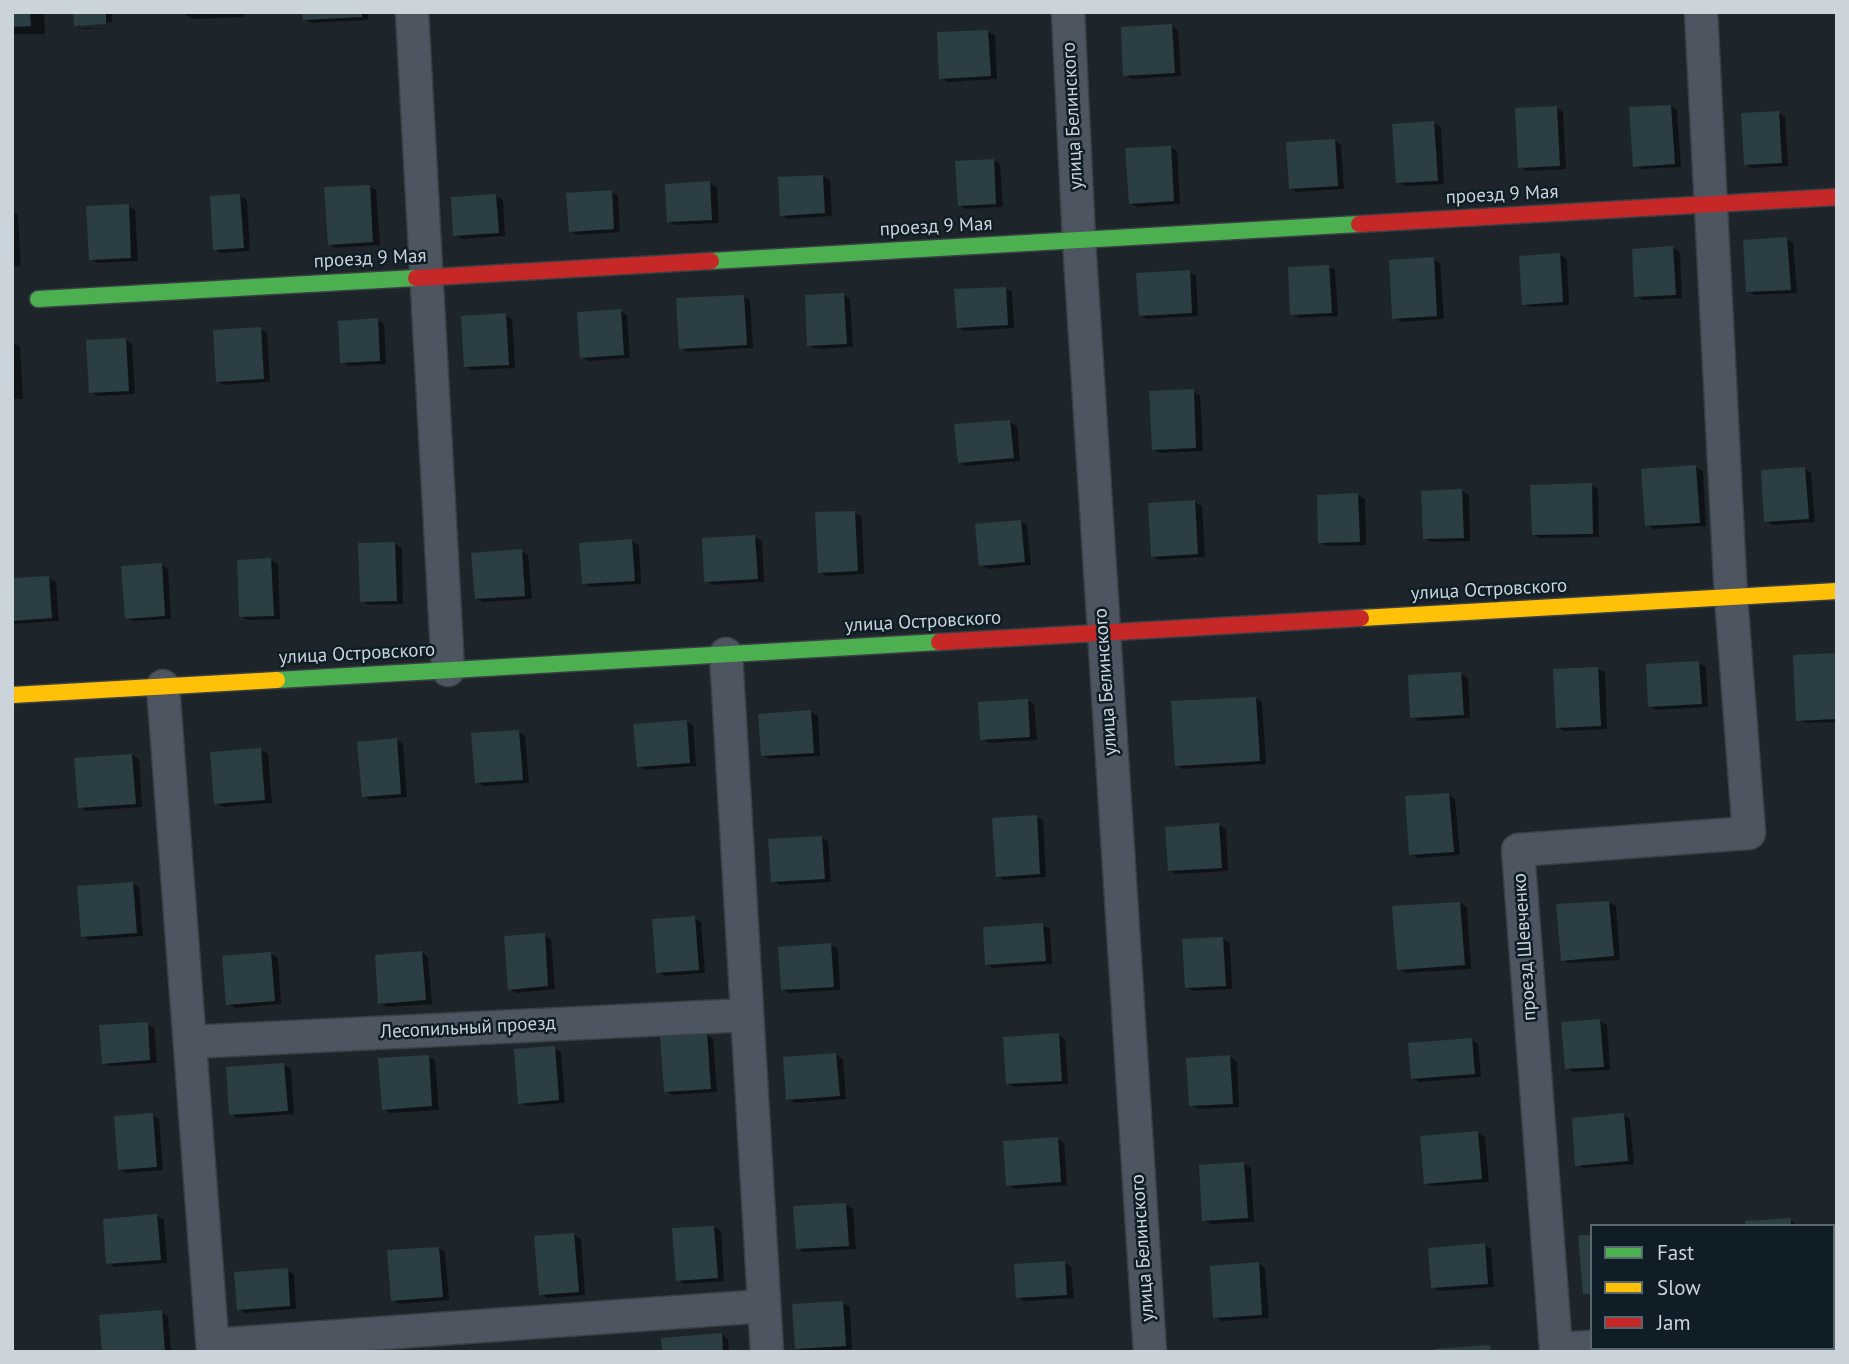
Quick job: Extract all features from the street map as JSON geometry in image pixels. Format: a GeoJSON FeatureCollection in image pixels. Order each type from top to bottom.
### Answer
{"type":"FeatureCollection","features":[{"type":"Feature","properties":{"kind":"street"},"geometry":{"type":"LineString","coordinates":[[412,12],[447,670]]}},
{"type":"Feature","properties":{"kind":"street","name":"улица Белинского"},"geometry":{"type":"LineString","coordinates":[[1068,12],[1103,633],[1150,1352]]}},
{"type":"Feature","properties":{"kind":"street"},"geometry":{"type":"LineString","coordinates":[[1702,12],[1731,597]]}},
{"type":"Feature","properties":{"kind":"street","name":"проезд 9 Мая"},"geometry":{"type":"LineString","coordinates":[[38,299],[1837,197]]}},
{"type":"Feature","properties":{"kind":"street","name":"улица Островского"},"geometry":{"type":"LineString","coordinates":[[12,695],[1837,591]]}},
{"type":"Feature","properties":{"kind":"street","name":"проезд Шевченко"},"geometry":{"type":"LineString","coordinates":[[1590,1347],[1556,1349],[1518,850],[1749,833],[1731,597]]}},
{"type":"Feature","properties":{"kind":"street"},"geometry":{"type":"LineString","coordinates":[[726,654],[767,1352]]}},
{"type":"Feature","properties":{"kind":"street"},"geometry":{"type":"LineString","coordinates":[[163,686],[213,1348],[764,1306]]}},
{"type":"Feature","properties":{"kind":"street","name":"Лесопильный проезд"},"geometry":{"type":"LineString","coordinates":[[190,1042],[747,1014]]}},
{"type":"Feature","properties":{"kind":"building"},"geometry":{"type":"Polygon","coordinates":[[[12,12],[30,12],[31,26],[12,27],[12,12]]]}},
{"type":"Feature","properties":{"kind":"building"},"geometry":{"type":"Polygon","coordinates":[[[73,12],[106,12],[106,24],[74,26],[73,12]]]}},
{"type":"Feature","properties":{"kind":"building"},"geometry":{"type":"Polygon","coordinates":[[[302,12],[362,12],[362,17],[303,20],[302,12]]]}},
{"type":"Feature","properties":{"kind":"building"},"geometry":{"type":"Polygon","coordinates":[[[1172,24],[1175,73],[1123,76],[1121,27],[1172,24]]]}},
{"type":"Feature","properties":{"kind":"building"},"geometry":{"type":"Polygon","coordinates":[[[988,30],[991,76],[939,79],[937,32],[988,30]]]}},
{"type":"Feature","properties":{"kind":"building"},"geometry":{"type":"Polygon","coordinates":[[[1671,105],[1675,164],[1633,167],[1629,107],[1671,105]]]}},
{"type":"Feature","properties":{"kind":"building"},"geometry":{"type":"Polygon","coordinates":[[[1557,106],[1560,166],[1518,168],[1515,108],[1557,106]]]}},
{"type":"Feature","properties":{"kind":"building"},"geometry":{"type":"Polygon","coordinates":[[[1779,111],[1782,163],[1744,165],[1741,113],[1779,111]]]}},
{"type":"Feature","properties":{"kind":"building"},"geometry":{"type":"Polygon","coordinates":[[[1434,121],[1438,181],[1396,183],[1392,124],[1434,121]]]}},
{"type":"Feature","properties":{"kind":"building"},"geometry":{"type":"Polygon","coordinates":[[[1335,139],[1338,186],[1289,189],[1286,142],[1335,139]]]}},
{"type":"Feature","properties":{"kind":"building"},"geometry":{"type":"Polygon","coordinates":[[[1171,146],[1174,201],[1129,204],[1125,148],[1171,146]]]}},
{"type":"Feature","properties":{"kind":"building"},"geometry":{"type":"Polygon","coordinates":[[[994,159],[996,204],[958,206],[955,161],[994,159]]]}},
{"type":"Feature","properties":{"kind":"building"},"geometry":{"type":"Polygon","coordinates":[[[823,175],[825,213],[780,216],[778,177],[823,175]]]}},
{"type":"Feature","properties":{"kind":"building"},"geometry":{"type":"Polygon","coordinates":[[[710,181],[712,220],[667,222],[665,184],[710,181]]]}},
{"type":"Feature","properties":{"kind":"building"},"geometry":{"type":"Polygon","coordinates":[[[370,185],[373,242],[328,245],[324,187],[370,185]]]}},
{"type":"Feature","properties":{"kind":"building"},"geometry":{"type":"Polygon","coordinates":[[[612,190],[614,229],[569,232],[566,193],[612,190]]]}},
{"type":"Feature","properties":{"kind":"building"},"geometry":{"type":"Polygon","coordinates":[[[240,194],[244,248],[213,250],[210,196],[240,194]]]}},
{"type":"Feature","properties":{"kind":"building"},"geometry":{"type":"Polygon","coordinates":[[[496,194],[499,233],[453,236],[451,197],[496,194]]]}},
{"type":"Feature","properties":{"kind":"building"},"geometry":{"type":"Polygon","coordinates":[[[129,204],[131,258],[89,260],[86,206],[129,204]]]}},
{"type":"Feature","properties":{"kind":"building"},"geometry":{"type":"Polygon","coordinates":[[[1787,237],[1791,290],[1746,292],[1743,240],[1787,237]]]}},
{"type":"Feature","properties":{"kind":"building"},"geometry":{"type":"Polygon","coordinates":[[[1673,246],[1676,295],[1634,297],[1632,249],[1673,246]]]}},
{"type":"Feature","properties":{"kind":"building"},"geometry":{"type":"Polygon","coordinates":[[[1560,253],[1563,302],[1522,305],[1519,256],[1560,253]]]}},
{"type":"Feature","properties":{"kind":"building"},"geometry":{"type":"Polygon","coordinates":[[[1434,257],[1437,316],[1392,319],[1389,260],[1434,257]]]}},
{"type":"Feature","properties":{"kind":"building"},"geometry":{"type":"Polygon","coordinates":[[[1329,265],[1332,313],[1290,315],[1288,267],[1329,265]]]}},
{"type":"Feature","properties":{"kind":"building"},"geometry":{"type":"Polygon","coordinates":[[[1190,270],[1192,313],[1139,316],[1136,273],[1190,270]]]}},
{"type":"Feature","properties":{"kind":"building"},"geometry":{"type":"Polygon","coordinates":[[[1006,287],[1008,325],[957,328],[954,289],[1006,287]]]}},
{"type":"Feature","properties":{"kind":"building"},"geometry":{"type":"Polygon","coordinates":[[[844,293],[847,344],[807,346],[805,295],[844,293]]]}},
{"type":"Feature","properties":{"kind":"building"},"geometry":{"type":"Polygon","coordinates":[[[744,295],[747,345],[679,349],[676,298],[744,295]]]}},
{"type":"Feature","properties":{"kind":"building"},"geometry":{"type":"Polygon","coordinates":[[[621,309],[624,355],[580,358],[577,312],[621,309]]]}},
{"type":"Feature","properties":{"kind":"building"},"geometry":{"type":"Polygon","coordinates":[[[506,313],[509,365],[464,367],[461,316],[506,313]]]}},
{"type":"Feature","properties":{"kind":"building"},"geometry":{"type":"Polygon","coordinates":[[[378,318],[380,361],[340,363],[338,321],[378,318]]]}},
{"type":"Feature","properties":{"kind":"building"},"geometry":{"type":"Polygon","coordinates":[[[261,327],[264,379],[216,382],[213,330],[261,327]]]}},
{"type":"Feature","properties":{"kind":"building"},"geometry":{"type":"Polygon","coordinates":[[[126,338],[129,391],[89,393],[86,340],[126,338]]]}},
{"type":"Feature","properties":{"kind":"building"},"geometry":{"type":"Polygon","coordinates":[[[1194,389],[1196,448],[1152,450],[1149,391],[1194,389]]]}},
{"type":"Feature","properties":{"kind":"building"},"geometry":{"type":"Polygon","coordinates":[[[1010,420],[1014,458],[958,463],[954,424],[1010,420]]]}},
{"type":"Feature","properties":{"kind":"building"},"geometry":{"type":"Polygon","coordinates":[[[1696,465],[1700,523],[1645,526],[1641,469],[1696,465]]]}},
{"type":"Feature","properties":{"kind":"building"},"geometry":{"type":"Polygon","coordinates":[[[1805,467],[1809,519],[1764,522],[1761,470],[1805,467]]]}},
{"type":"Feature","properties":{"kind":"building"},"geometry":{"type":"Polygon","coordinates":[[[1592,483],[1593,534],[1532,535],[1530,485],[1592,483]]]}},
{"type":"Feature","properties":{"kind":"building"},"geometry":{"type":"Polygon","coordinates":[[[1462,489],[1464,538],[1423,539],[1421,491],[1462,489]]]}},
{"type":"Feature","properties":{"kind":"building"},"geometry":{"type":"Polygon","coordinates":[[[1358,493],[1360,542],[1318,543],[1317,495],[1358,493]]]}},
{"type":"Feature","properties":{"kind":"building"},"geometry":{"type":"Polygon","coordinates":[[[1195,500],[1198,554],[1151,557],[1148,503],[1195,500]]]}},
{"type":"Feature","properties":{"kind":"building"},"geometry":{"type":"Polygon","coordinates":[[[855,511],[858,571],[818,573],[815,512],[855,511]]]}},
{"type":"Feature","properties":{"kind":"building"},"geometry":{"type":"Polygon","coordinates":[[[1021,520],[1025,562],[979,566],[975,524],[1021,520]]]}},
{"type":"Feature","properties":{"kind":"building"},"geometry":{"type":"Polygon","coordinates":[[[755,535],[758,579],[704,582],[702,538],[755,535]]]}},
{"type":"Feature","properties":{"kind":"building"},"geometry":{"type":"Polygon","coordinates":[[[632,539],[635,581],[582,584],[579,543],[632,539]]]}},
{"type":"Feature","properties":{"kind":"building"},"geometry":{"type":"Polygon","coordinates":[[[395,542],[397,601],[360,602],[358,543],[395,542]]]}},
{"type":"Feature","properties":{"kind":"building"},"geometry":{"type":"Polygon","coordinates":[[[522,549],[525,596],[475,599],[471,553],[522,549]]]}},
{"type":"Feature","properties":{"kind":"building"},"geometry":{"type":"Polygon","coordinates":[[[271,558],[274,616],[239,617],[237,560],[271,558]]]}},
{"type":"Feature","properties":{"kind":"building"},"geometry":{"type":"Polygon","coordinates":[[[162,563],[165,616],[125,619],[121,566],[162,563]]]}},
{"type":"Feature","properties":{"kind":"building"},"geometry":{"type":"Polygon","coordinates":[[[49,576],[52,618],[12,621],[12,578],[49,576]]]}},
{"type":"Feature","properties":{"kind":"building"},"geometry":{"type":"Polygon","coordinates":[[[1837,653],[1837,719],[1796,721],[1793,655],[1837,653]]]}},
{"type":"Feature","properties":{"kind":"building"},"geometry":{"type":"Polygon","coordinates":[[[1699,661],[1702,704],[1648,707],[1646,664],[1699,661]]]}},
{"type":"Feature","properties":{"kind":"building"},"geometry":{"type":"Polygon","coordinates":[[[1598,667],[1601,726],[1556,728],[1553,669],[1598,667]]]}},
{"type":"Feature","properties":{"kind":"building"},"geometry":{"type":"Polygon","coordinates":[[[1461,672],[1464,715],[1410,718],[1408,675],[1461,672]]]}},
{"type":"Feature","properties":{"kind":"building"},"geometry":{"type":"Polygon","coordinates":[[[1256,697],[1260,761],[1175,766],[1171,701],[1256,697]]]}},
{"type":"Feature","properties":{"kind":"building"},"geometry":{"type":"Polygon","coordinates":[[[1028,699],[1030,737],[980,740],[978,702],[1028,699]]]}},
{"type":"Feature","properties":{"kind":"building"},"geometry":{"type":"Polygon","coordinates":[[[811,710],[814,753],[761,756],[758,714],[811,710]]]}},
{"type":"Feature","properties":{"kind":"building"},"geometry":{"type":"Polygon","coordinates":[[[687,720],[690,763],[637,767],[633,724],[687,720]]]}},
{"type":"Feature","properties":{"kind":"building"},"geometry":{"type":"Polygon","coordinates":[[[519,730],[523,780],[475,783],[471,733],[519,730]]]}},
{"type":"Feature","properties":{"kind":"building"},"geometry":{"type":"Polygon","coordinates":[[[397,738],[401,794],[362,797],[357,742],[397,738]]]}},
{"type":"Feature","properties":{"kind":"building"},"geometry":{"type":"Polygon","coordinates":[[[261,748],[265,800],[214,804],[210,752],[261,748]]]}},
{"type":"Feature","properties":{"kind":"building"},"geometry":{"type":"Polygon","coordinates":[[[132,754],[136,804],[78,808],[74,758],[132,754]]]}},
{"type":"Feature","properties":{"kind":"building"},"geometry":{"type":"Polygon","coordinates":[[[1449,793],[1454,852],[1409,855],[1405,796],[1449,793]]]}},
{"type":"Feature","properties":{"kind":"building"},"geometry":{"type":"Polygon","coordinates":[[[1037,815],[1040,874],[996,877],[992,818],[1037,815]]]}},
{"type":"Feature","properties":{"kind":"building"},"geometry":{"type":"Polygon","coordinates":[[[1219,823],[1222,868],[1168,871],[1165,827],[1219,823]]]}},
{"type":"Feature","properties":{"kind":"building"},"geometry":{"type":"Polygon","coordinates":[[[822,836],[825,879],[771,882],[768,839],[822,836]]]}},
{"type":"Feature","properties":{"kind":"building"},"geometry":{"type":"Polygon","coordinates":[[[133,882],[137,933],[81,937],[77,886],[133,882]]]}},
{"type":"Feature","properties":{"kind":"building"},"geometry":{"type":"Polygon","coordinates":[[[1609,901],[1614,956],[1561,961],[1556,904],[1609,901]]]}},
{"type":"Feature","properties":{"kind":"building"},"geometry":{"type":"Polygon","coordinates":[[[1460,902],[1465,965],[1397,970],[1392,906],[1460,902]]]}},
{"type":"Feature","properties":{"kind":"building"},"geometry":{"type":"Polygon","coordinates":[[[695,916],[699,970],[656,973],[652,919],[695,916]]]}},
{"type":"Feature","properties":{"kind":"building"},"geometry":{"type":"Polygon","coordinates":[[[1043,923],[1046,961],[985,965],[983,927],[1043,923]]]}},
{"type":"Feature","properties":{"kind":"building"},"geometry":{"type":"Polygon","coordinates":[[[545,933],[548,986],[508,990],[504,936],[545,933]]]}},
{"type":"Feature","properties":{"kind":"building"},"geometry":{"type":"Polygon","coordinates":[[[1223,937],[1226,986],[1185,988],[1182,939],[1223,937]]]}},
{"type":"Feature","properties":{"kind":"building"},"geometry":{"type":"Polygon","coordinates":[[[831,943],[834,987],[781,990],[778,947],[831,943]]]}},
{"type":"Feature","properties":{"kind":"building"},"geometry":{"type":"Polygon","coordinates":[[[422,951],[426,1000],[378,1004],[375,955],[422,951]]]}},
{"type":"Feature","properties":{"kind":"building"},"geometry":{"type":"Polygon","coordinates":[[[271,952],[275,1001],[226,1005],[222,956],[271,952]]]}},
{"type":"Feature","properties":{"kind":"building"},"geometry":{"type":"Polygon","coordinates":[[[1600,1019],[1604,1067],[1565,1069],[1561,1022],[1600,1019]]]}},
{"type":"Feature","properties":{"kind":"building"},"geometry":{"type":"Polygon","coordinates":[[[148,1022],[150,1060],[102,1064],[99,1025],[148,1022]]]}},
{"type":"Feature","properties":{"kind":"building"},"geometry":{"type":"Polygon","coordinates":[[[707,1033],[711,1089],[664,1092],[660,1036],[707,1033]]]}},
{"type":"Feature","properties":{"kind":"building"},"geometry":{"type":"Polygon","coordinates":[[[1059,1033],[1062,1081],[1006,1084],[1003,1037],[1059,1033]]]}},
{"type":"Feature","properties":{"kind":"building"},"geometry":{"type":"Polygon","coordinates":[[[1472,1038],[1475,1074],[1411,1079],[1408,1043],[1472,1038]]]}},
{"type":"Feature","properties":{"kind":"building"},"geometry":{"type":"Polygon","coordinates":[[[555,1046],[559,1100],[518,1104],[514,1049],[555,1046]]]}},
{"type":"Feature","properties":{"kind":"building"},"geometry":{"type":"Polygon","coordinates":[[[836,1053],[840,1096],[786,1100],[783,1057],[836,1053]]]}},
{"type":"Feature","properties":{"kind":"building"},"geometry":{"type":"Polygon","coordinates":[[[429,1055],[432,1106],[382,1110],[378,1058],[429,1055]]]}},
{"type":"Feature","properties":{"kind":"building"},"geometry":{"type":"Polygon","coordinates":[[[1230,1055],[1233,1104],[1189,1106],[1186,1058],[1230,1055]]]}},
{"type":"Feature","properties":{"kind":"building"},"geometry":{"type":"Polygon","coordinates":[[[284,1063],[288,1111],[229,1115],[226,1067],[284,1063]]]}},
{"type":"Feature","properties":{"kind":"building"},"geometry":{"type":"Polygon","coordinates":[[[153,1113],[157,1167],[118,1170],[114,1116],[153,1113]]]}},
{"type":"Feature","properties":{"kind":"building"},"geometry":{"type":"Polygon","coordinates":[[[1624,1113],[1628,1161],[1575,1166],[1572,1118],[1624,1113]]]}},
{"type":"Feature","properties":{"kind":"building"},"geometry":{"type":"Polygon","coordinates":[[[1478,1131],[1482,1179],[1424,1184],[1420,1136],[1478,1131]]]}},
{"type":"Feature","properties":{"kind":"building"},"geometry":{"type":"Polygon","coordinates":[[[1058,1137],[1061,1182],[1006,1186],[1003,1141],[1058,1137]]]}},
{"type":"Feature","properties":{"kind":"building"},"geometry":{"type":"Polygon","coordinates":[[[1244,1162],[1248,1218],[1202,1221],[1199,1165],[1244,1162]]]}},
{"type":"Feature","properties":{"kind":"building"},"geometry":{"type":"Polygon","coordinates":[[[846,1203],[849,1246],[796,1249],[793,1206],[846,1203]]]}},
{"type":"Feature","properties":{"kind":"building"},"geometry":{"type":"Polygon","coordinates":[[[157,1214],[161,1260],[106,1264],[103,1219],[157,1214]]]}},
{"type":"Feature","properties":{"kind":"building"},"geometry":{"type":"Polygon","coordinates":[[[1791,1218],[1791,1224],[1745,1224],[1745,1221],[1791,1218]]]}},
{"type":"Feature","properties":{"kind":"building"},"geometry":{"type":"Polygon","coordinates":[[[714,1226],[718,1278],[676,1281],[672,1228],[714,1226]]]}},
{"type":"Feature","properties":{"kind":"building"},"geometry":{"type":"Polygon","coordinates":[[[574,1233],[579,1292],[539,1295],[534,1236],[574,1233]]]}},
{"type":"Feature","properties":{"kind":"building"},"geometry":{"type":"Polygon","coordinates":[[[1578,1235],[1590,1235],[1590,1294],[1583,1294],[1578,1235]]]}},
{"type":"Feature","properties":{"kind":"building"},"geometry":{"type":"Polygon","coordinates":[[[1485,1243],[1488,1284],[1431,1288],[1428,1248],[1485,1243]]]}},
{"type":"Feature","properties":{"kind":"building"},"geometry":{"type":"Polygon","coordinates":[[[439,1247],[443,1297],[391,1301],[387,1250],[439,1247]]]}},
{"type":"Feature","properties":{"kind":"building"},"geometry":{"type":"Polygon","coordinates":[[[1065,1261],[1067,1295],[1016,1298],[1014,1264],[1065,1261]]]}},
{"type":"Feature","properties":{"kind":"building"},"geometry":{"type":"Polygon","coordinates":[[[1259,1262],[1262,1315],[1213,1318],[1210,1266],[1259,1262]]]}},
{"type":"Feature","properties":{"kind":"building"},"geometry":{"type":"Polygon","coordinates":[[[288,1268],[290,1306],[237,1310],[234,1272],[288,1268]]]}},
{"type":"Feature","properties":{"kind":"building"},"geometry":{"type":"Polygon","coordinates":[[[843,1301],[846,1346],[795,1349],[792,1304],[843,1301]]]}},
{"type":"Feature","properties":{"kind":"building"},"geometry":{"type":"Polygon","coordinates":[[[162,1310],[165,1352],[102,1352],[99,1315],[162,1310]]]}},
{"type":"Feature","properties":{"kind":"building"},"geometry":{"type":"Polygon","coordinates":[[[722,1333],[723,1352],[662,1352],[661,1338],[722,1333]]]}},
{"type":"Feature","properties":{"kind":"building"},"geometry":{"type":"Polygon","coordinates":[[[1490,1345],[1491,1352],[1434,1352],[1434,1349],[1490,1345]]]}},
{"type":"Feature","properties":{"kind":"traffic: fast"},"geometry":{"type":"LineString","coordinates":[[711,261],[1359,224]]}},
{"type":"Feature","properties":{"kind":"traffic: fast"},"geometry":{"type":"LineString","coordinates":[[38,299],[416,278]]}},
{"type":"Feature","properties":{"kind":"traffic: fast"},"geometry":{"type":"LineString","coordinates":[[277,680],[939,642]]}},
{"type":"Feature","properties":{"kind":"traffic: slow"},"geometry":{"type":"LineString","coordinates":[[1361,618],[1837,591]]}},
{"type":"Feature","properties":{"kind":"traffic: slow"},"geometry":{"type":"LineString","coordinates":[[12,695],[277,680]]}},
{"type":"Feature","properties":{"kind":"traffic: jam"},"geometry":{"type":"LineString","coordinates":[[1359,224],[1837,197]]}},
{"type":"Feature","properties":{"kind":"traffic: jam"},"geometry":{"type":"LineString","coordinates":[[416,278],[711,261]]}},
{"type":"Feature","properties":{"kind":"traffic: jam"},"geometry":{"type":"LineString","coordinates":[[939,642],[1361,618]]}}]}
